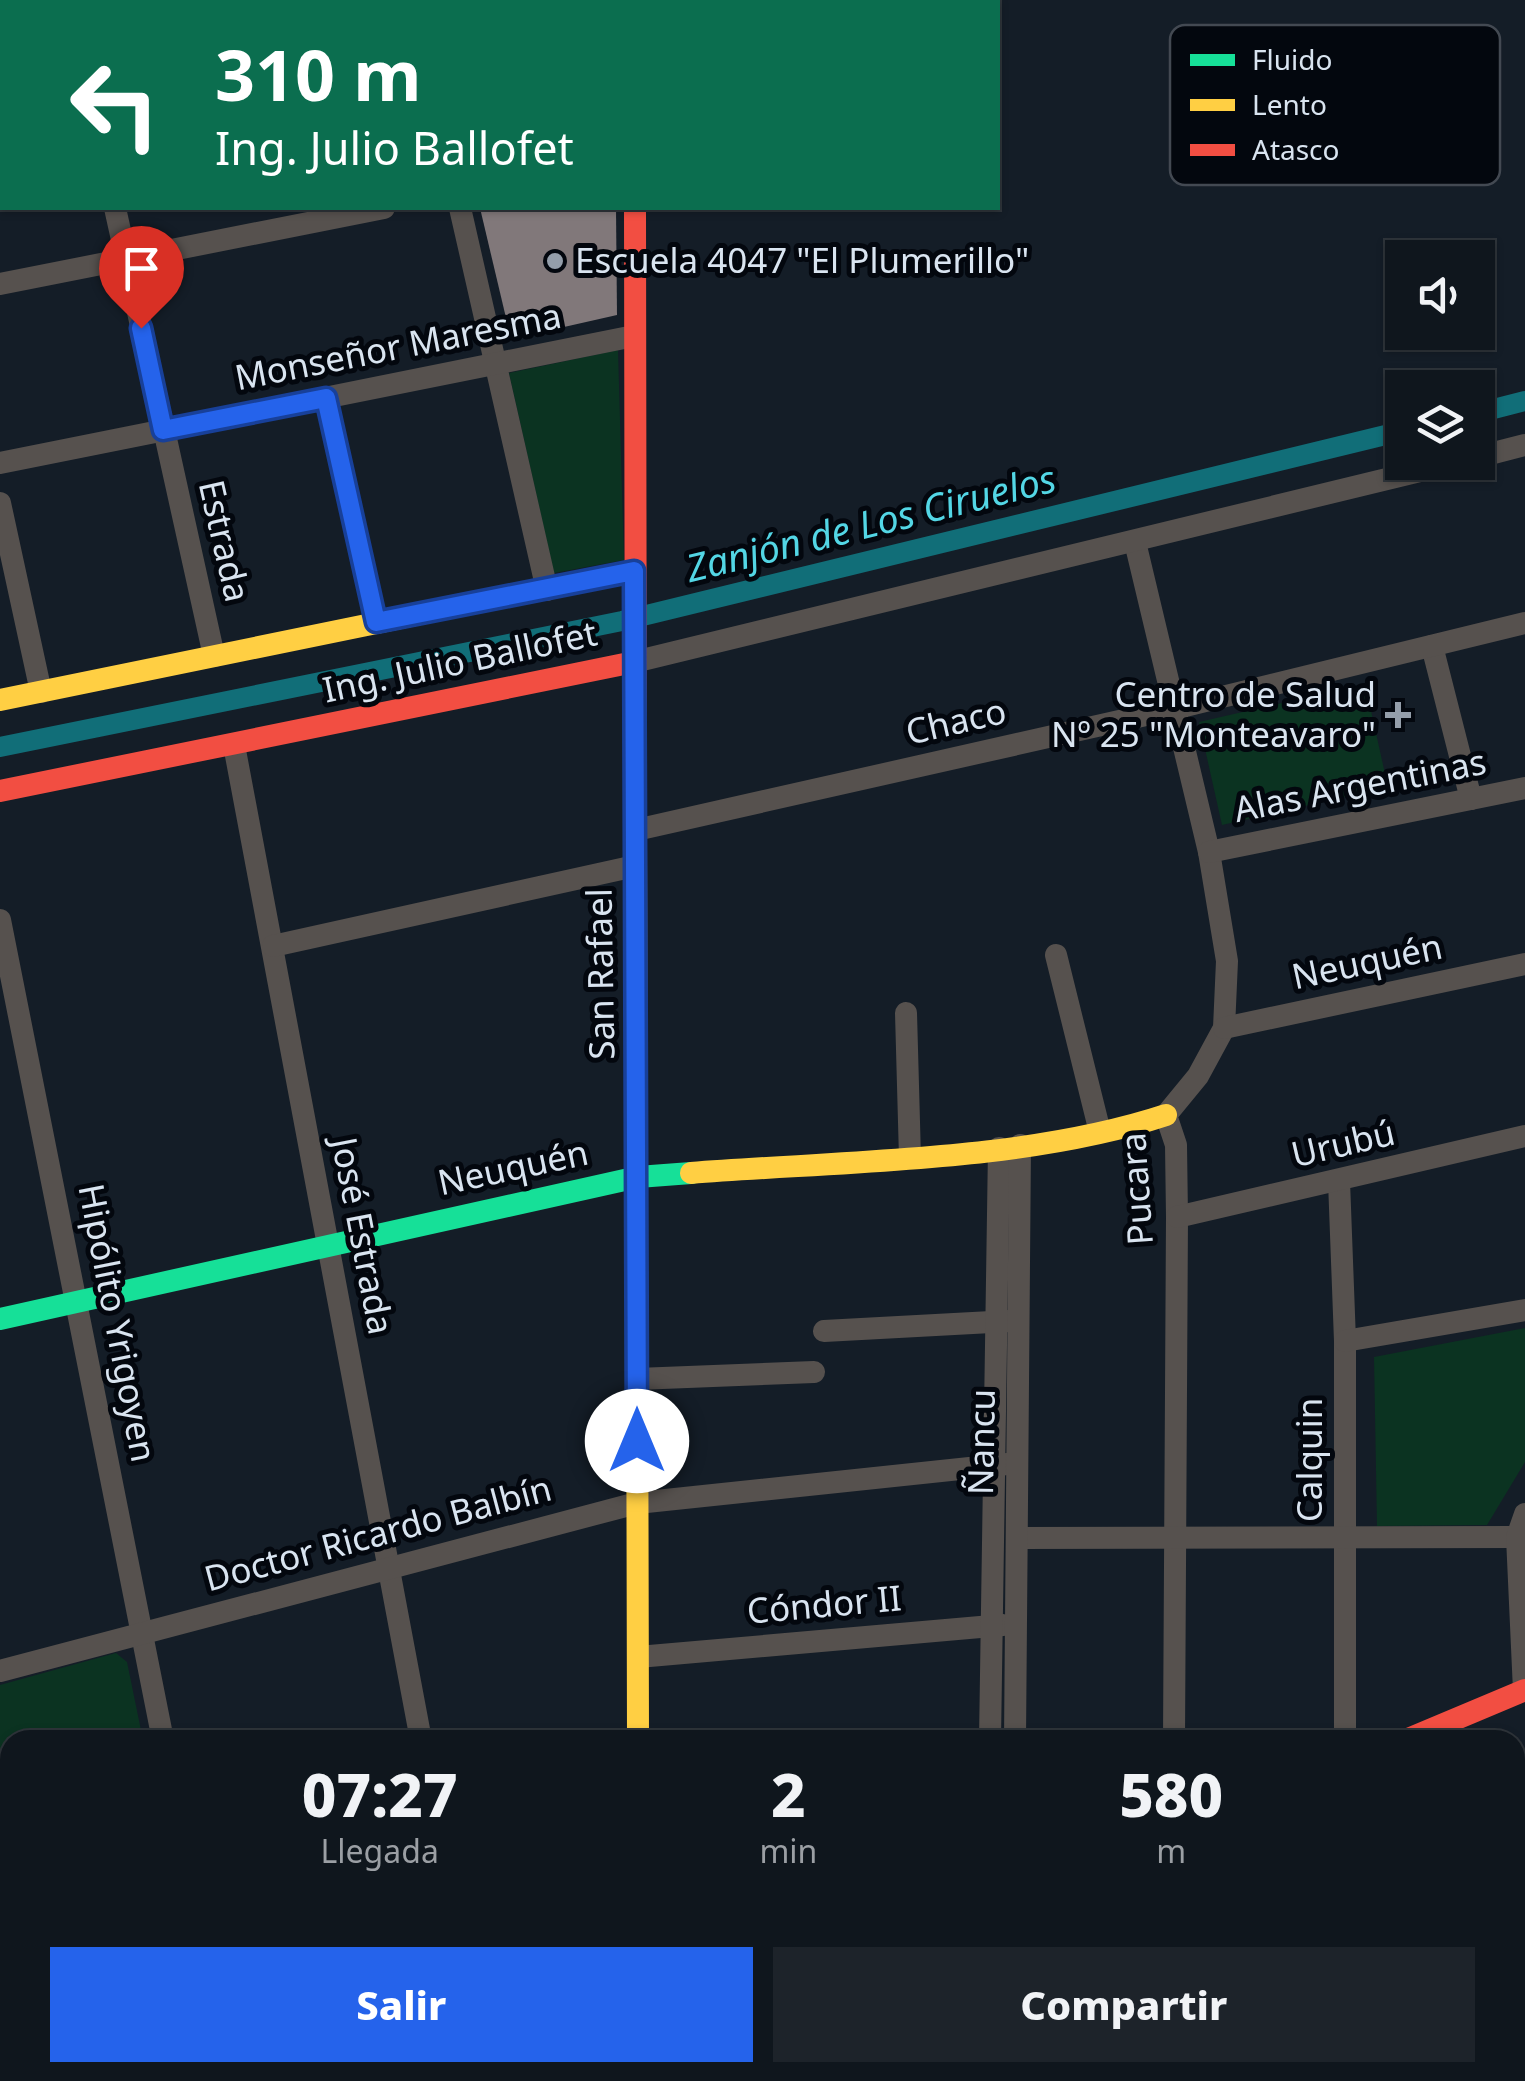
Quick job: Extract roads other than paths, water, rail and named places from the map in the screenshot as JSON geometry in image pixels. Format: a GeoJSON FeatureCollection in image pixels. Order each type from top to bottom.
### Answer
{"type":"FeatureCollection","features":[{"type":"Feature","properties":{"kind":"street","name":"Estrada"},"geometry":{"type":"LineString","coordinates":[[115,210],[214,656]]}},
{"type":"Feature","properties":{"kind":"street"},"geometry":{"type":"LineString","coordinates":[[0,284],[374,210]]}},
{"type":"Feature","properties":{"kind":"street"},"geometry":{"type":"LineString","coordinates":[[460,210],[546,590]]}},
{"type":"Feature","properties":{"kind":"street","name":"San Rafael"},"geometry":{"type":"LineString","coordinates":[[635,210],[638,1730]]}},
{"type":"Feature","properties":{"kind":"street","name":"Monseñor Maresma"},"geometry":{"type":"LineString","coordinates":[[0,463],[634,336]]}},
{"type":"Feature","properties":{"kind":"street"},"geometry":{"type":"LineString","coordinates":[[326,398],[376,622]]}},
{"type":"Feature","properties":{"kind":"street"},"geometry":{"type":"LineString","coordinates":[[1495,453],[1525,446]]}},
{"type":"Feature","properties":{"kind":"street","name":"Ing. Julio Ballofet"},"geometry":{"type":"LineString","coordinates":[[0,790],[234,745],[1135,542],[1385,480]]}},
{"type":"Feature","properties":{"kind":"street"},"geometry":{"type":"LineString","coordinates":[[0,503],[41,692]]}},
{"type":"Feature","properties":{"kind":"street","name":"Pucara"},"geometry":{"type":"LineString","coordinates":[[1135,542],[1209,852],[1227,960],[1224,1028],[1198,1076],[1166,1115],[1176,1145],[1177,1218],[1174,1730]]}},
{"type":"Feature","properties":{"kind":"street","name":"Ing. Julio Ballofet"},"geometry":{"type":"LineString","coordinates":[[0,700],[376,622],[546,590],[634,580]]}},
{"type":"Feature","properties":{"kind":"street","name":"Chaco"},"geometry":{"type":"LineString","coordinates":[[636,830],[1177,708],[1525,623]]}},
{"type":"Feature","properties":{"kind":"street"},"geometry":{"type":"LineString","coordinates":[[1432,646],[1471,799]]}},
{"type":"Feature","properties":{"kind":"street","name":"José Estrada"},"geometry":{"type":"LineString","coordinates":[[234,745],[419,1730]]}},
{"type":"Feature","properties":{"kind":"street","name":"Alas Argentinas"},"geometry":{"type":"LineString","coordinates":[[1209,852],[1525,788]]}},
{"type":"Feature","properties":{"kind":"street"},"geometry":{"type":"LineString","coordinates":[[273,946],[635,866]]}},
{"type":"Feature","properties":{"kind":"street","name":"Hipólito Yrigoyen"},"geometry":{"type":"LineString","coordinates":[[0,920],[8,998],[77,1302],[161,1730]]}},
{"type":"Feature","properties":{"kind":"street"},"geometry":{"type":"LineString","coordinates":[[1056,956],[1100,1132]]}},
{"type":"Feature","properties":{"kind":"street","name":"Neuquén"},"geometry":{"type":"LineString","coordinates":[[1224,1028],[1525,964]]}},
{"type":"Feature","properties":{"kind":"street"},"geometry":{"type":"LineString","coordinates":[[906,1013],[910,1158]]}},
{"type":"Feature","properties":{"kind":"street","name":"Neuquén"},"geometry":{"type":"LineString","coordinates":[[0,1319],[638,1177],[910,1158],[1100,1132],[1166,1115]]}},
{"type":"Feature","properties":{"kind":"street","name":"Urubú"},"geometry":{"type":"LineString","coordinates":[[1177,1218],[1525,1136]]}},
{"type":"Feature","properties":{"kind":"street","name":"Ñancu"},"geometry":{"type":"LineString","coordinates":[[990,1730],[991,1626],[1006,1464],[1009,1146]]}},
{"type":"Feature","properties":{"kind":"street","name":"Calquin"},"geometry":{"type":"LineString","coordinates":[[1338,1181],[1346,1342],[1345,1730]]}},
{"type":"Feature","properties":{"kind":"street"},"geometry":{"type":"LineString","coordinates":[[1346,1342],[1525,1310]]}},
{"type":"Feature","properties":{"kind":"street"},"geometry":{"type":"LineString","coordinates":[[824,1331],[1007,1321]]}},
{"type":"Feature","properties":{"kind":"street"},"geometry":{"type":"LineString","coordinates":[[638,1379],[814,1372]]}},
{"type":"Feature","properties":{"kind":"street","name":"Ñancu"},"geometry":{"type":"LineString","coordinates":[[1006,1464],[1016,1538],[1015,1730]]}},
{"type":"Feature","properties":{"kind":"street","name":"Doctor Ricardo Balbín"},"geometry":{"type":"LineString","coordinates":[[0,1671],[637,1502],[1006,1464]]}},
{"type":"Feature","properties":{"kind":"street"},"geometry":{"type":"LineString","coordinates":[[1430,1730],[1525,1690],[1517,1537],[1525,1514]]}},
{"type":"Feature","properties":{"kind":"street"},"geometry":{"type":"LineString","coordinates":[[1016,1538],[1517,1537]]}},
{"type":"Feature","properties":{"kind":"street","name":"Cóndor II"},"geometry":{"type":"LineString","coordinates":[[638,1657],[1016,1625]]}},
{"type":"Feature","properties":{"kind":"waterway","name":"Zanjón de Los Ciruelos"},"geometry":{"type":"LineString","coordinates":[[1495,409],[1525,401]]}},
{"type":"Feature","properties":{"kind":"waterway","name":"Zanjón de Los Ciruelos"},"geometry":{"type":"LineString","coordinates":[[0,747],[622,621],[1385,435]]}},
{"type":"Feature","properties":{"kind":"place","name":"Escuela 4047 \"El Plumerillo\""},"geometry":{"type":"Point","coordinates":[555,261]}},
{"type":"Feature","properties":{"kind":"place","name":"Centro de Salud Nº 25 \"Monteavaro\""},"geometry":{"type":"Point","coordinates":[1398,715]}}]}
